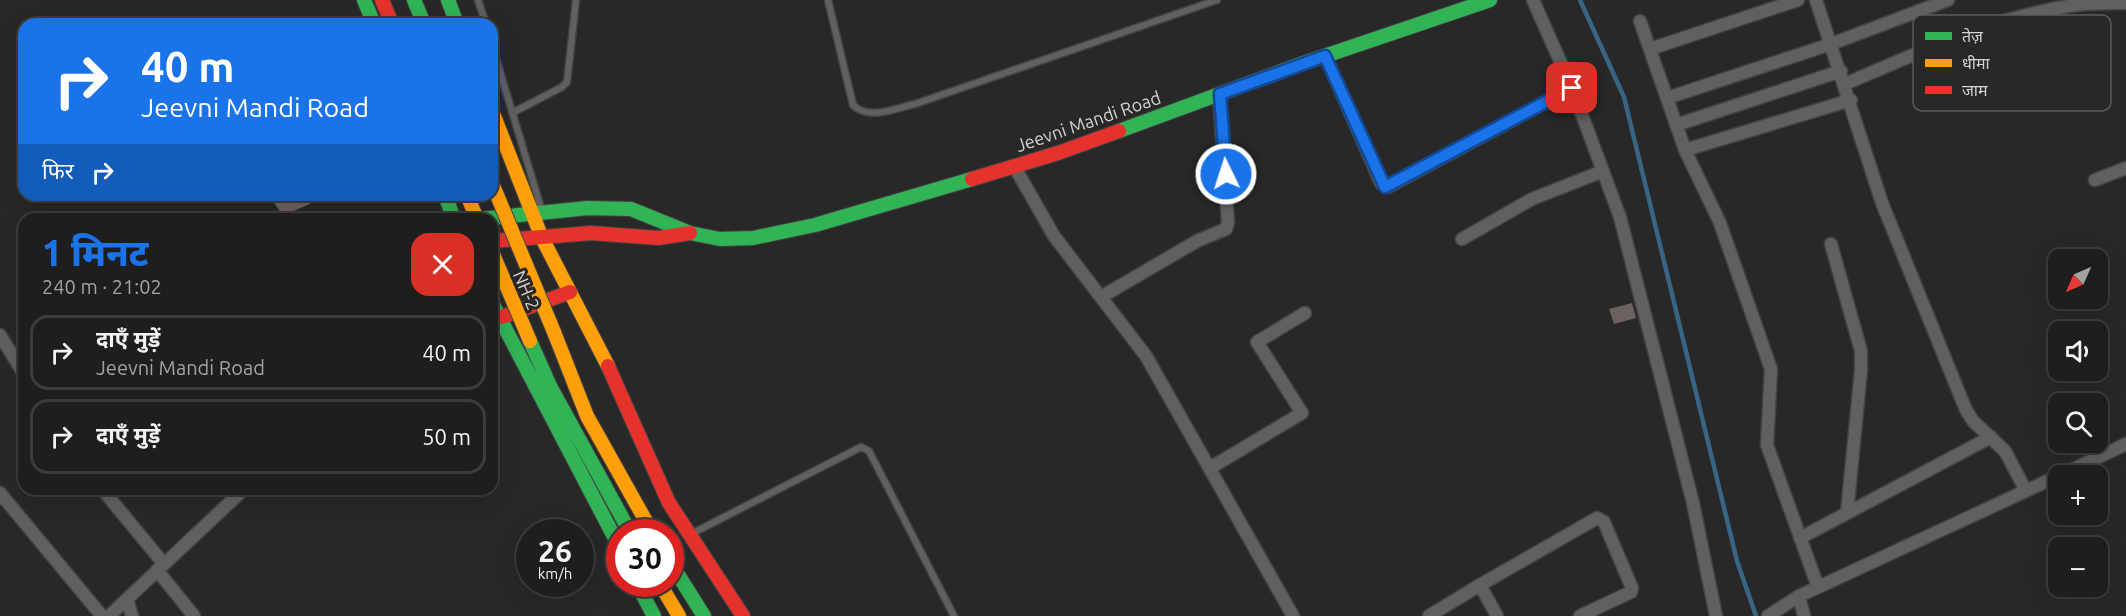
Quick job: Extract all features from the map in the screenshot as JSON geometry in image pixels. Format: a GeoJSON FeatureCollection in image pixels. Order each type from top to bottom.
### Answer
{"type":"FeatureCollection","features":[{"type":"Feature","properties":{"kind":"main road"},"geometry":{"type":"LineString","coordinates":[[364,0],[372,18]]}},
{"type":"Feature","properties":{"kind":"main road"},"geometry":{"type":"LineString","coordinates":[[382,0],[390,18]]}},
{"type":"Feature","properties":{"kind":"main road"},"geometry":{"type":"LineString","coordinates":[[414,0],[422,18]]}},
{"type":"Feature","properties":{"kind":"main road"},"geometry":{"type":"LineString","coordinates":[[448,0],[455,18]]}},
{"type":"Feature","properties":{"kind":"main road","name":"Jeevni Mandi Road"},"geometry":{"type":"LineString","coordinates":[[498,217],[537,212],[631,209],[690,233],[720,239],[753,238],[815,225],[1058,153],[1325,56],[1490,0]]}},
{"type":"Feature","properties":{"kind":"main road"},"geometry":{"type":"LineString","coordinates":[[498,139],[537,212],[542,238],[614,377],[669,503],[692,534],[742,616]]}},
{"type":"Feature","properties":{"kind":"main road"},"geometry":{"type":"LineString","coordinates":[[498,197],[587,416],[645,519]]}},
{"type":"Feature","properties":{"kind":"main road","name":"Jeevni Mandi Road"},"geometry":{"type":"LineString","coordinates":[[498,241],[591,233],[658,238],[690,233]]}},
{"type":"Feature","properties":{"kind":"main road","name":"NH-2"},"geometry":{"type":"LineString","coordinates":[[498,266],[550,386],[623,519]]}},
{"type":"Feature","properties":{"kind":"main road"},"geometry":{"type":"LineString","coordinates":[[570,292],[499,318],[606,521]]}},
{"type":"Feature","properties":{"kind":"main road"},"geometry":{"type":"LineString","coordinates":[[684,584],[704,616]]}},
{"type":"Feature","properties":{"kind":"main road"},"geometry":{"type":"LineString","coordinates":[[644,597],[654,616]]}},
{"type":"Feature","properties":{"kind":"main road"},"geometry":{"type":"LineString","coordinates":[[668,597],[679,616]]}},
{"type":"Feature","properties":{"kind":"street"},"geometry":{"type":"LineString","coordinates":[[1533,0],[1572,88],[1620,217],[1693,502],[1716,616]]}},
{"type":"Feature","properties":{"kind":"street"},"geometry":{"type":"LineString","coordinates":[[1650,50],[1798,0]]}},
{"type":"Feature","properties":{"kind":"street"},"geometry":{"type":"LineString","coordinates":[[1816,0],[1851,100],[1882,202],[1966,410],[1973,421],[2011,460],[2026,491]]}},
{"type":"Feature","properties":{"kind":"street"},"geometry":{"type":"LineString","coordinates":[[1667,98],[1831,44],[1948,0]]}},
{"type":"Feature","properties":{"kind":"street"},"geometry":{"type":"LineString","coordinates":[[2030,15],[2077,5],[2126,3]]}},
{"type":"Feature","properties":{"kind":"street"},"geometry":{"type":"LineString","coordinates":[[1640,21],[1685,150],[1715,211],[1770,369],[1767,445],[1818,587]]}},
{"type":"Feature","properties":{"kind":"street"},"geometry":{"type":"LineString","coordinates":[[1845,84],[1913,55]]}},
{"type":"Feature","properties":{"kind":"street"},"geometry":{"type":"LineString","coordinates":[[1325,56],[1385,187],[1572,88]]}},
{"type":"Feature","properties":{"kind":"street"},"geometry":{"type":"LineString","coordinates":[[1676,124],[1841,71]]}},
{"type":"Feature","properties":{"kind":"street"},"geometry":{"type":"LineString","coordinates":[[1101,297],[1197,241],[1226,229],[1226,184],[1220,94]]}},
{"type":"Feature","properties":{"kind":"street"},"geometry":{"type":"LineString","coordinates":[[1685,150],[1851,100]]}},
{"type":"Feature","properties":{"kind":"street"},"geometry":{"type":"LineString","coordinates":[[1014,166],[1054,237],[1146,356],[1293,616]]}},
{"type":"Feature","properties":{"kind":"street"},"geometry":{"type":"LineString","coordinates":[[2095,180],[2126,168]]}},
{"type":"Feature","properties":{"kind":"street"},"geometry":{"type":"LineString","coordinates":[[1462,239],[1532,199],[1603,171]]}},
{"type":"Feature","properties":{"kind":"street"},"geometry":{"type":"LineString","coordinates":[[1831,244],[1861,351],[1862,370],[1847,513]]}},
{"type":"Feature","properties":{"kind":"street"},"geometry":{"type":"LineString","coordinates":[[1210,468],[1302,413],[1257,342],[1305,313]]}},
{"type":"Feature","properties":{"kind":"street"},"geometry":{"type":"LineString","coordinates":[[0,335],[18,364]]}},
{"type":"Feature","properties":{"kind":"street"},"geometry":{"type":"LineString","coordinates":[[1800,538],[1991,437]]}},
{"type":"Feature","properties":{"kind":"street"},"geometry":{"type":"LineString","coordinates":[[2082,465],[2126,444]]}},
{"type":"Feature","properties":{"kind":"street"},"geometry":{"type":"LineString","coordinates":[[1768,616],[1799,596],[2048,481]]}},
{"type":"Feature","properties":{"kind":"street"},"geometry":{"type":"LineString","coordinates":[[0,493],[102,616]]}},
{"type":"Feature","properties":{"kind":"street"},"geometry":{"type":"LineString","coordinates":[[106,495],[194,616]]}},
{"type":"Feature","properties":{"kind":"street"},"geometry":{"type":"LineString","coordinates":[[109,616],[238,495]]}},
{"type":"Feature","properties":{"kind":"street"},"geometry":{"type":"LineString","coordinates":[[1429,616],[1597,518],[1604,522],[1632,588],[1631,592],[1580,616]]}},
{"type":"Feature","properties":{"kind":"street"},"geometry":{"type":"LineString","coordinates":[[1480,585],[1497,616]]}},
{"type":"Feature","properties":{"kind":"street"},"geometry":{"type":"LineString","coordinates":[[1799,596],[1804,616]]}},
{"type":"Feature","properties":{"kind":"street"},"geometry":{"type":"LineString","coordinates":[[128,599],[132,616]]}},
{"type":"Feature","properties":{"kind":"lane"},"geometry":{"type":"LineString","coordinates":[[478,0],[484,18]]}},
{"type":"Feature","properties":{"kind":"lane"},"geometry":{"type":"LineString","coordinates":[[512,113],[562,87],[567,82],[576,0]]}},
{"type":"Feature","properties":{"kind":"lane"},"geometry":{"type":"LineString","coordinates":[[828,0],[854,105],[861,112],[869,114],[915,104],[1216,0]]}},
{"type":"Feature","properties":{"kind":"lane"},"geometry":{"type":"LineString","coordinates":[[498,65],[537,212]]}},
{"type":"Feature","properties":{"kind":"lane"},"geometry":{"type":"LineString","coordinates":[[692,534],[861,447],[869,451],[954,616]]}},
{"type":"Feature","properties":{"kind":"building"},"geometry":{"type":"Polygon","coordinates":[[[273,201],[316,201],[290,213],[281,213],[273,201]]]}},
{"type":"Feature","properties":{"kind":"building"},"geometry":{"type":"Polygon","coordinates":[[[1632,303],[1636,318],[1614,324],[1609,309],[1632,303]]]}},
{"type":"Feature","properties":{"kind":"waterway"},"geometry":{"type":"LineString","coordinates":[[1580,0],[1624,97],[1737,561],[1756,616]]}},
{"type":"Feature","properties":{"kind":"traffic: fast"},"geometry":{"type":"LineString","coordinates":[[364,0],[372,18]]}},
{"type":"Feature","properties":{"kind":"traffic: fast"},"geometry":{"type":"LineString","coordinates":[[414,0],[422,18]]}},
{"type":"Feature","properties":{"kind":"traffic: fast"},"geometry":{"type":"LineString","coordinates":[[448,0],[455,18]]}},
{"type":"Feature","properties":{"kind":"traffic: fast"},"geometry":{"type":"LineString","coordinates":[[1119,131],[1301,64],[1490,0]]}},
{"type":"Feature","properties":{"kind":"traffic: fast"},"geometry":{"type":"LineString","coordinates":[[498,217],[588,208],[631,209],[690,233],[720,239],[753,238],[815,225],[972,179]]}},
{"type":"Feature","properties":{"kind":"traffic: fast"},"geometry":{"type":"LineString","coordinates":[[447,201],[452,213]]}},
{"type":"Feature","properties":{"kind":"traffic: fast"},"geometry":{"type":"LineString","coordinates":[[498,314],[606,521]]}},
{"type":"Feature","properties":{"kind":"traffic: fast"},"geometry":{"type":"LineString","coordinates":[[530,341],[550,386],[623,519]]}},
{"type":"Feature","properties":{"kind":"traffic: fast"},"geometry":{"type":"LineString","coordinates":[[684,584],[704,616]]}},
{"type":"Feature","properties":{"kind":"traffic: fast"},"geometry":{"type":"LineString","coordinates":[[644,597],[654,616]]}},
{"type":"Feature","properties":{"kind":"traffic: slow"},"geometry":{"type":"LineString","coordinates":[[498,126],[542,238],[608,366]]}},
{"type":"Feature","properties":{"kind":"traffic: slow"},"geometry":{"type":"LineString","coordinates":[[498,197],[554,332]]}},
{"type":"Feature","properties":{"kind":"traffic: slow"},"geometry":{"type":"LineString","coordinates":[[470,201],[474,213]]}},
{"type":"Feature","properties":{"kind":"traffic: slow"},"geometry":{"type":"LineString","coordinates":[[498,266],[530,341]]}},
{"type":"Feature","properties":{"kind":"traffic: slow"},"geometry":{"type":"LineString","coordinates":[[554,332],[587,416],[645,519]]}},
{"type":"Feature","properties":{"kind":"traffic: slow"},"geometry":{"type":"LineString","coordinates":[[668,597],[679,616]]}},
{"type":"Feature","properties":{"kind":"traffic: jam"},"geometry":{"type":"LineString","coordinates":[[382,0],[390,18]]}},
{"type":"Feature","properties":{"kind":"traffic: jam"},"geometry":{"type":"LineString","coordinates":[[972,179],[1058,153],[1119,131]]}},
{"type":"Feature","properties":{"kind":"traffic: jam"},"geometry":{"type":"LineString","coordinates":[[498,241],[591,233],[658,238],[690,233]]}},
{"type":"Feature","properties":{"kind":"traffic: jam"},"geometry":{"type":"LineString","coordinates":[[502,317],[570,292]]}},
{"type":"Feature","properties":{"kind":"traffic: jam"},"geometry":{"type":"LineString","coordinates":[[608,366],[669,503],[743,616]]}},
{"type":"Feature","properties":{"kind":"route"},"geometry":{"type":"LineString","coordinates":[[1226,174],[1220,94],[1325,56],[1381,183],[1385,187],[1572,88]]}}]}
